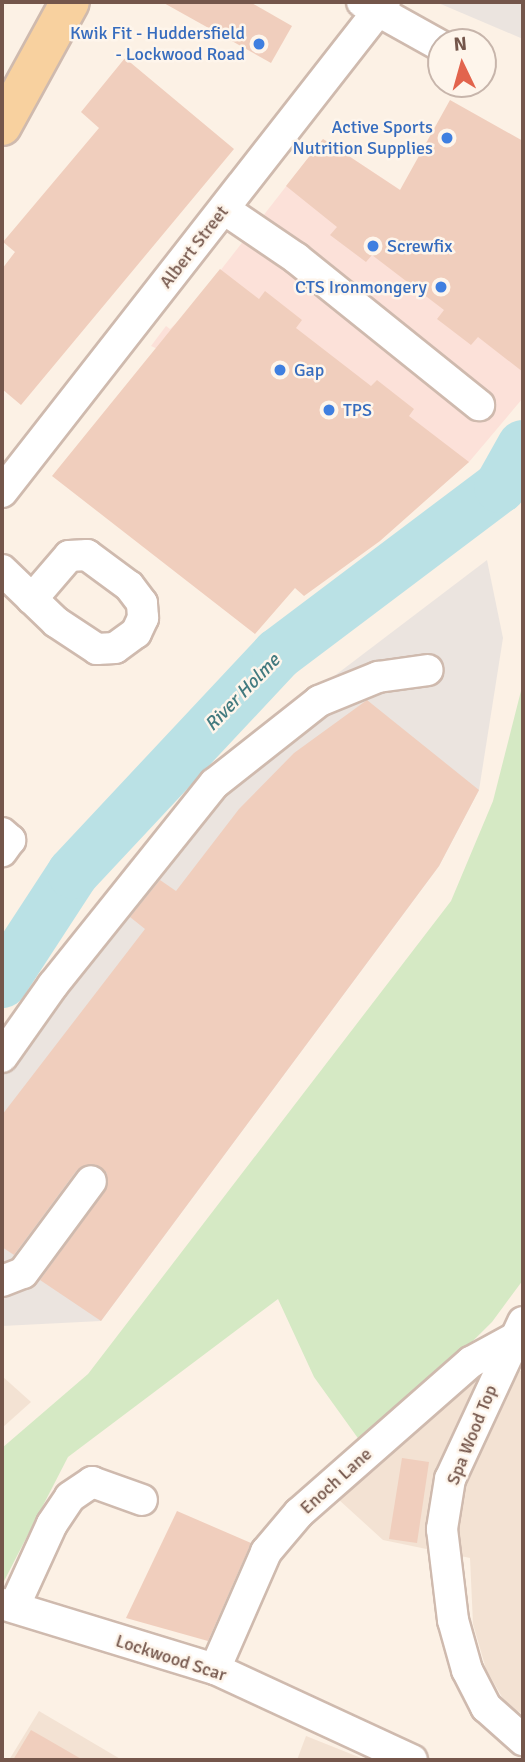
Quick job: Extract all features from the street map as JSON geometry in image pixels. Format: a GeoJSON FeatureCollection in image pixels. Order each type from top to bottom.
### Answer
{"type":"FeatureCollection","features":[{"type":"Feature","properties":{"kind":"main road"},"geometry":{"type":"LineString","coordinates":[[2,126],[70,2]]}},
{"type":"Feature","properties":{"kind":"street"},"geometry":{"type":"LineString","coordinates":[[375,5],[427,37]]}},
{"type":"Feature","properties":{"kind":"street","name":"Albert Street"},"geometry":{"type":"LineString","coordinates":[[2,492],[224,209],[375,5]]}},
{"type":"Feature","properties":{"kind":"street"},"geometry":{"type":"LineString","coordinates":[[224,209],[296,258],[479,405]]}},
{"type":"Feature","properties":{"kind":"street"},"geometry":{"type":"LineString","coordinates":[[2,570],[32,599]]}},
{"type":"Feature","properties":{"kind":"street"},"geometry":{"type":"LineString","coordinates":[[2,1057],[53,985],[214,784],[319,701],[378,677],[428,670]]}},
{"type":"Feature","properties":{"kind":"street"},"geometry":{"type":"LineString","coordinates":[[2,833],[10,840],[2,851]]}},
{"type":"Feature","properties":{"kind":"street"},"geometry":{"type":"LineString","coordinates":[[2,1281],[23,1273],[90,1181]]}},
{"type":"Feature","properties":{"kind":"street","name":"Enoch Lane"},"geometry":{"type":"LineString","coordinates":[[215,1670],[266,1552],[299,1513],[471,1362],[518,1331]]}},
{"type":"Feature","properties":{"kind":"street","name":"Spa Wood Top"},"geometry":{"type":"LineString","coordinates":[[518,1331],[450,1479],[442,1529],[453,1620],[467,1670],[486,1707],[523,1740]]}},
{"type":"Feature","properties":{"kind":"street"},"geometry":{"type":"LineString","coordinates":[[8,1606],[51,1524],[70,1497],[92,1482],[142,1500]]}},
{"type":"Feature","properties":{"kind":"street","name":"Lockwood Scar"},"geometry":{"type":"LineString","coordinates":[[8,1606],[215,1670],[412,1760]]}},
{"type":"Feature","properties":{"kind":"shaded area"},"geometry":{"type":"Polygon","coordinates":[[[436,2],[523,2],[523,39],[436,2]]]}},
{"type":"Feature","properties":{"kind":"shaded area"},"geometry":{"type":"Polygon","coordinates":[[[323,139],[523,271],[523,398],[469,462],[403,519],[188,363],[151,346],[166,326],[170,329],[188,312],[323,139]]]}},
{"type":"Feature","properties":{"kind":"shaded area"},"geometry":{"type":"Polygon","coordinates":[[[487,560],[503,638],[479,790],[439,866],[101,1321],[2,1326],[2,1032],[128,862],[225,759],[487,560]]]}},
{"type":"Feature","properties":{"kind":"shaded area"},"geometry":{"type":"Polygon","coordinates":[[[476,1367],[523,1371],[523,1714],[507,1706],[486,1669],[473,1624],[470,1558],[383,1540],[338,1499],[476,1367]]]}},
{"type":"Feature","properties":{"kind":"shaded area"},"geometry":{"type":"Polygon","coordinates":[[[2,1376],[31,1402],[2,1428],[2,1376]]]}},
{"type":"Feature","properties":{"kind":"shaded area"},"geometry":{"type":"Polygon","coordinates":[[[39,1711],[122,1760],[9,1760],[39,1711]]]}},
{"type":"Feature","properties":{"kind":"shaded area"},"geometry":{"type":"Polygon","coordinates":[[[306,1736],[366,1760],[297,1760],[306,1736]]]}},
{"type":"Feature","properties":{"kind":"green space"},"geometry":{"type":"Polygon","coordinates":[[[523,683],[523,1280],[492,1322],[365,1448],[314,1377],[278,1299],[68,1457],[2,1585],[2,1448],[88,1374],[451,901],[493,801],[523,683]]]}},
{"type":"Feature","properties":{"kind":"building","name":"Kwik Fit - Huddersfield - Lockwood Road"},"geometry":{"type":"Polygon","coordinates":[[[162,2],[250,2],[292,26],[271,63],[162,2]]]}},
{"type":"Feature","properties":{"kind":"building"},"geometry":{"type":"Polygon","coordinates":[[[125,58],[234,149],[21,405],[2,389],[2,269],[15,252],[3,242],[99,128],[81,112],[125,58]]]}},
{"type":"Feature","properties":{"kind":"building"},"geometry":{"type":"Polygon","coordinates":[[[450,100],[523,141],[523,372],[478,337],[471,345],[437,319],[444,310],[372,255],[366,262],[330,235],[337,227],[286,186],[323,139],[400,190],[450,100]]]}},
{"type":"Feature","properties":{"kind":"building"},"geometry":{"type":"Polygon","coordinates":[[[220,269],[259,299],[265,291],[302,320],[296,328],[371,386],[377,380],[414,409],[409,416],[469,462],[380,541],[304,596],[295,588],[255,634],[52,476],[220,269]]]}},
{"type":"Feature","properties":{"kind":"building"},"geometry":{"type":"Polygon","coordinates":[[[367,700],[479,790],[439,866],[101,1321],[40,1280],[105,1191],[107,1173],[92,1164],[77,1170],[14,1255],[2,1247],[2,1115],[145,929],[130,917],[160,880],[176,891],[239,809],[294,753],[367,700]]]}},
{"type":"Feature","properties":{"kind":"building"},"geometry":{"type":"Polygon","coordinates":[[[402,1458],[429,1462],[417,1543],[389,1539],[402,1458]]]}},
{"type":"Feature","properties":{"kind":"building"},"geometry":{"type":"Polygon","coordinates":[[[177,1511],[251,1543],[208,1641],[126,1618],[177,1511]]]}},
{"type":"Feature","properties":{"kind":"building"},"geometry":{"type":"Polygon","coordinates":[[[31,1730],[45,1738],[83,1760],[13,1760],[31,1730]]]}},
{"type":"Feature","properties":{"kind":"waterway","name":"River Holme"},"geometry":{"type":"LineString","coordinates":[[2,982],[73,873],[278,654],[500,487],[523,446]]}},
{"type":"Feature","properties":{"kind":"place","name":"Kwik Fit - Huddersfield - Lockwood Road"},"geometry":{"type":"Point","coordinates":[259,44]}},
{"type":"Feature","properties":{"kind":"place","name":"Active Sports Nutrition Supplies"},"geometry":{"type":"Point","coordinates":[447,138]}},
{"type":"Feature","properties":{"kind":"place","name":"Screwfix"},"geometry":{"type":"Point","coordinates":[373,246]}},
{"type":"Feature","properties":{"kind":"place","name":"CTS Ironmongery"},"geometry":{"type":"Point","coordinates":[441,287]}},
{"type":"Feature","properties":{"kind":"place","name":"Gap"},"geometry":{"type":"Point","coordinates":[280,370]}},
{"type":"Feature","properties":{"kind":"place","name":"TPS"},"geometry":{"type":"Point","coordinates":[329,410]}}]}
